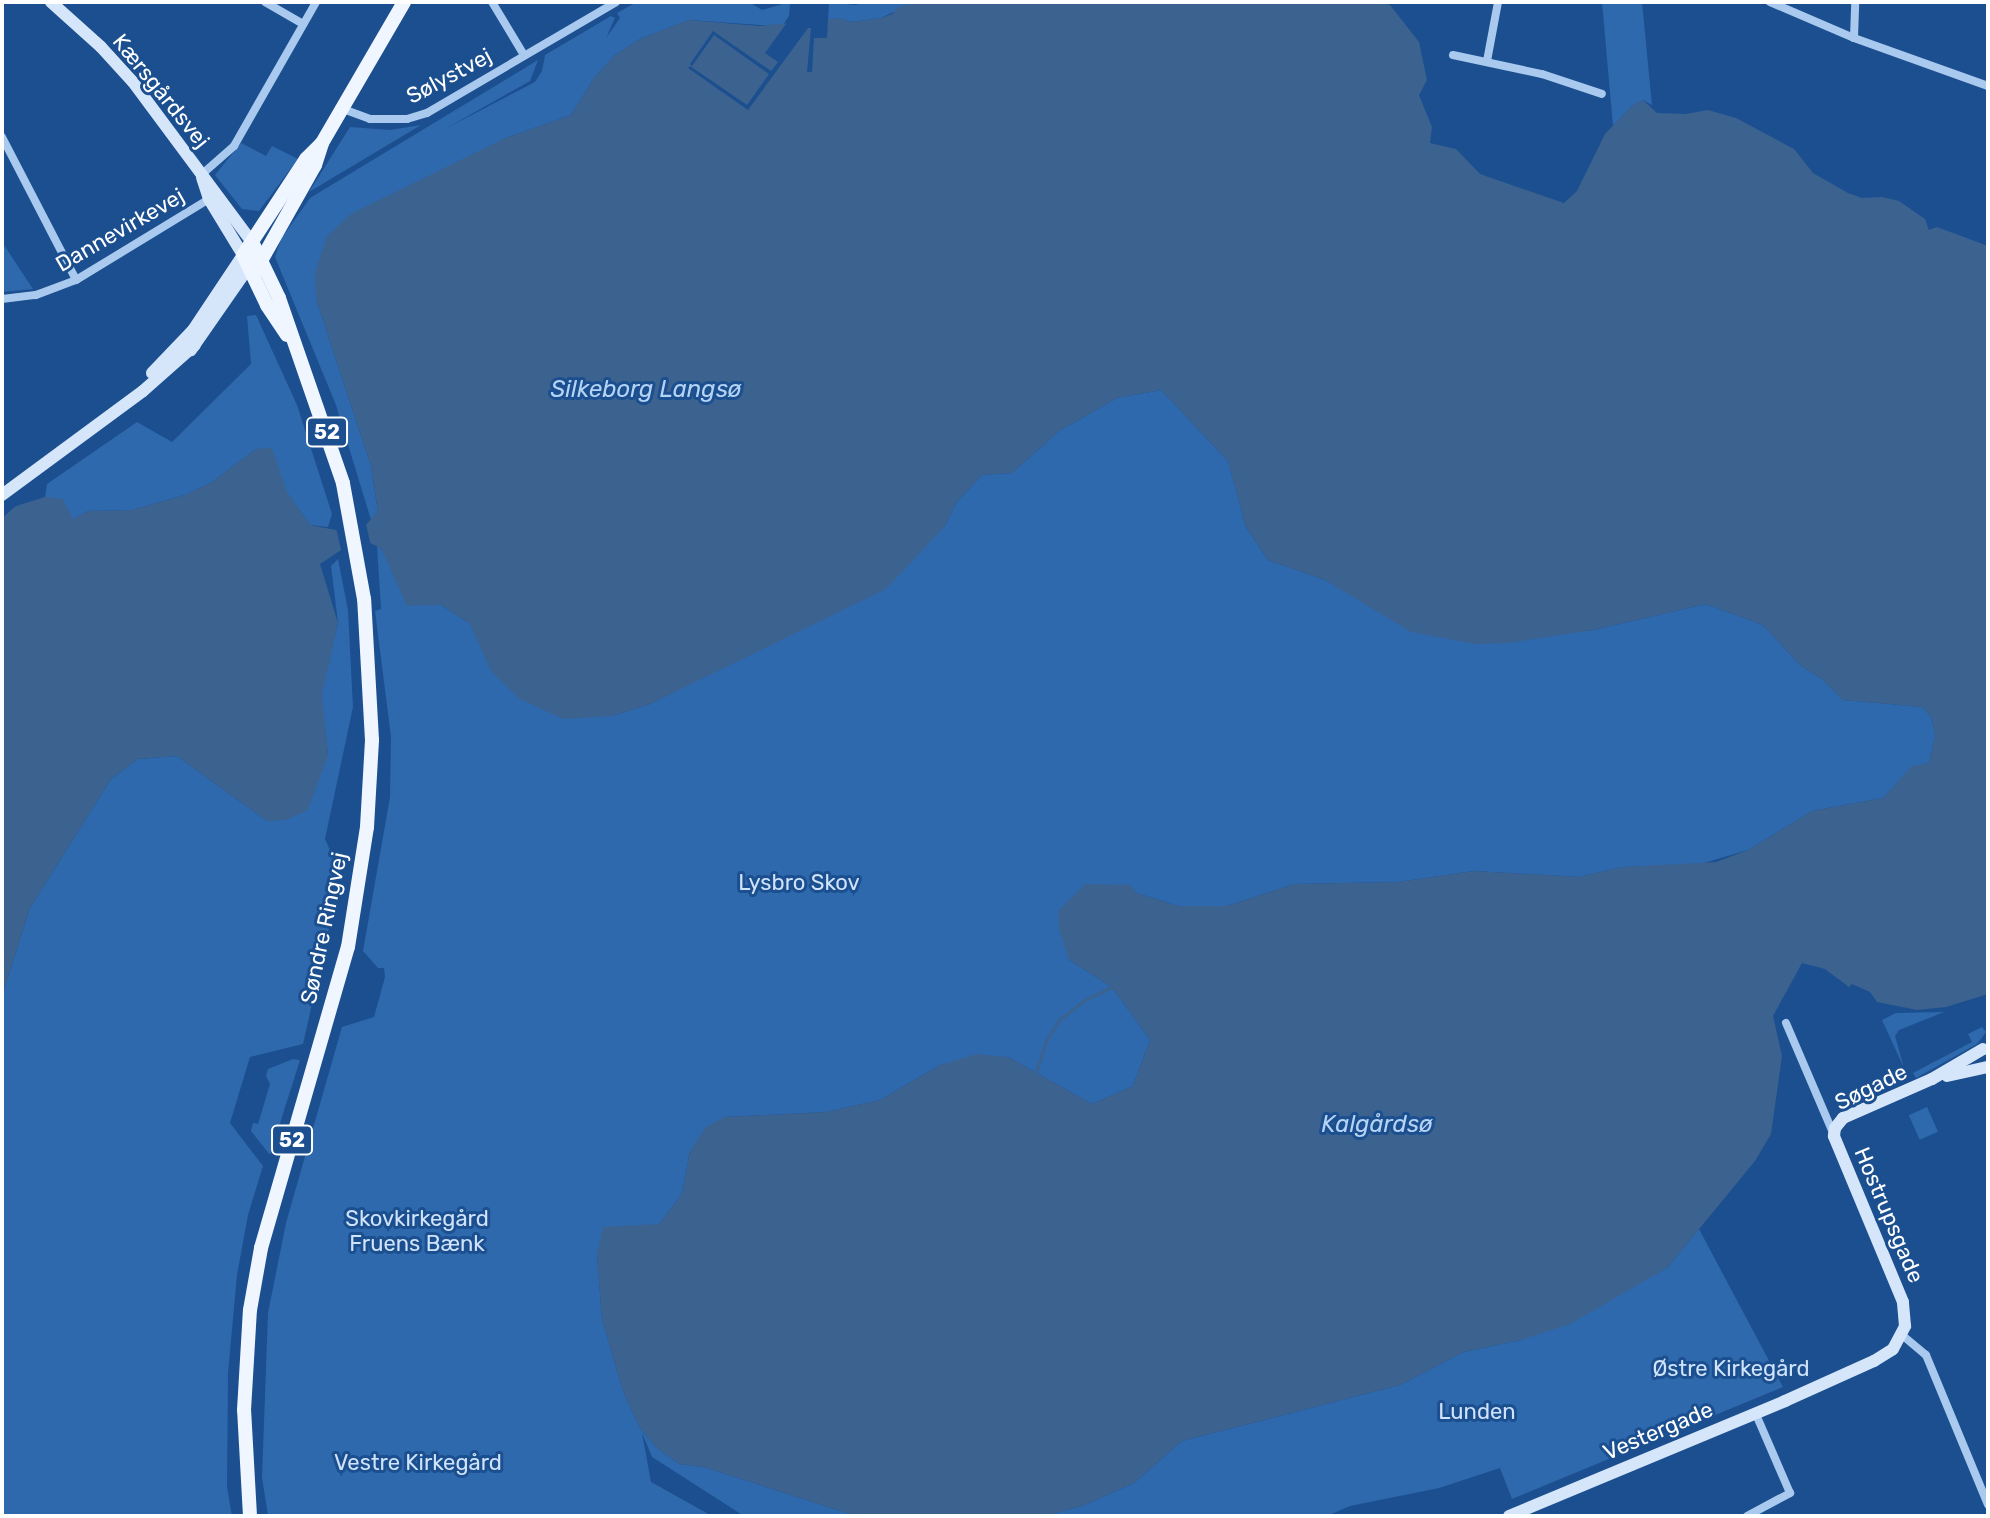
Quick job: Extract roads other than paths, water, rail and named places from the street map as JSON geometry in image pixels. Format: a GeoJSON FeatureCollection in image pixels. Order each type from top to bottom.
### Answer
{"type":"FeatureCollection","features":[{"type":"Feature","properties":{"kind":"main road"},"geometry":{"type":"LineString","coordinates":[[252,258],[306,159],[322,143],[404,2]]}},
{"type":"Feature","properties":{"kind":"main road"},"geometry":{"type":"LineString","coordinates":[[252,258],[315,165],[322,143]]}},
{"type":"Feature","properties":{"kind":"main road","name":"Søndre Ringvej"},"geometry":{"type":"LineString","coordinates":[[250,1516],[244,1410],[250,1310],[261,1248],[348,947],[367,827],[372,712],[358,559],[350,517],[330,442],[296,348],[267,305],[252,258]]}},
{"type":"Feature","properties":{"kind":"street","name":"Kærsgårdsvej"},"geometry":{"type":"LineString","coordinates":[[51,2],[101,47],[133,82],[201,175],[219,193],[252,258]]}},
{"type":"Feature","properties":{"kind":"street"},"geometry":{"type":"LineString","coordinates":[[265,2],[303,24]]}},
{"type":"Feature","properties":{"kind":"street"},"geometry":{"type":"LineString","coordinates":[[201,175],[234,146],[316,2]]}},
{"type":"Feature","properties":{"kind":"street","name":"Sølystvej"},"geometry":{"type":"LineString","coordinates":[[492,2],[524,55]]}},
{"type":"Feature","properties":{"kind":"street","name":"Sølystvej"},"geometry":{"type":"LineString","coordinates":[[343,109],[370,119],[407,119],[427,113],[615,2]]}},
{"type":"Feature","properties":{"kind":"street"},"geometry":{"type":"LineString","coordinates":[[1487,61],[1498,2]]}},
{"type":"Feature","properties":{"kind":"street"},"geometry":{"type":"LineString","coordinates":[[1770,2],[1854,38],[1988,86]]}},
{"type":"Feature","properties":{"kind":"street"},"geometry":{"type":"LineString","coordinates":[[1854,38],[1855,2]]}},
{"type":"Feature","properties":{"kind":"street"},"geometry":{"type":"LineString","coordinates":[[1453,55],[1542,74],[1602,94]]}},
{"type":"Feature","properties":{"kind":"street"},"geometry":{"type":"LineString","coordinates":[[2,137],[76,280]]}},
{"type":"Feature","properties":{"kind":"street","name":"Kærsgårdsvej"},"geometry":{"type":"LineString","coordinates":[[201,175],[209,199],[252,258]]}},
{"type":"Feature","properties":{"kind":"street","name":"Dannevirkevej"},"geometry":{"type":"LineString","coordinates":[[2,299],[36,295],[76,280],[209,199]]}},
{"type":"Feature","properties":{"kind":"street"},"geometry":{"type":"LineString","coordinates":[[2,495],[191,350],[233,303],[252,258]]}},
{"type":"Feature","properties":{"kind":"street"},"geometry":{"type":"LineString","coordinates":[[128,400],[193,330],[252,258]]}},
{"type":"Feature","properties":{"kind":"street","name":"Hostrupsgade"},"geometry":{"type":"LineString","coordinates":[[1786,1023],[1903,1302],[1902,1335]]}},
{"type":"Feature","properties":{"kind":"street"},"geometry":{"type":"LineString","coordinates":[[1985,1044],[1988,1067]]}},
{"type":"Feature","properties":{"kind":"street","name":"Søgade"},"geometry":{"type":"LineString","coordinates":[[1834,1136],[1837,1124],[1843,1118],[1932,1079],[1985,1044]]}},
{"type":"Feature","properties":{"kind":"street","name":"Søgade"},"geometry":{"type":"LineString","coordinates":[[1932,1079],[1988,1067]]}},
{"type":"Feature","properties":{"kind":"street"},"geometry":{"type":"LineString","coordinates":[[1902,1335],[1926,1355],[1988,1505]]}},
{"type":"Feature","properties":{"kind":"street","name":"Vestergade"},"geometry":{"type":"LineString","coordinates":[[1510,1516],[1874,1361],[1893,1349],[1902,1335]]}},
{"type":"Feature","properties":{"kind":"street"},"geometry":{"type":"LineString","coordinates":[[1747,1516],[1790,1493],[1755,1412]]}},
{"type":"Feature","properties":{"kind":"water","name":"Silkeborg Langsø"},"geometry":{"type":"Polygon","coordinates":[[[916,2],[1377,2],[1390,5],[1419,42],[1427,80],[1419,95],[1432,127],[1430,143],[1456,149],[1480,174],[1564,203],[1577,191],[1605,134],[1632,106],[1643,100],[1657,113],[1685,114],[1708,110],[1736,118],[1794,149],[1813,173],[1848,193],[1862,198],[1882,197],[1899,201],[1925,219],[1929,230],[1937,227],[1988,246],[1988,994],[1946,1007],[1917,1010],[1877,1002],[1870,992],[1852,984],[1849,987],[1825,969],[1802,963],[1773,1016],[1782,1056],[1771,1134],[1755,1161],[1667,1268],[1570,1324],[1521,1340],[1464,1352],[1400,1385],[1182,1441],[1134,1483],[1085,1505],[1046,1516],[856,1516],[704,1467],[679,1464],[656,1447],[640,1428],[623,1391],[602,1319],[597,1255],[603,1227],[659,1224],[682,1194],[690,1151],[706,1127],[725,1117],[826,1112],[880,1100],[940,1065],[977,1054],[1008,1057],[1092,1104],[1133,1086],[1150,1040],[1112,987],[1069,960],[1059,929],[1058,911],[1085,884],[1130,885],[1137,893],[1178,906],[1227,906],[1294,884],[1398,882],[1474,871],[1579,877],[1623,867],[1716,862],[1748,850],[1812,811],[1883,798],[1912,766],[1929,763],[1935,736],[1932,719],[1923,707],[1843,700],[1822,679],[1800,665],[1763,625],[1706,604],[1593,630],[1508,643],[1475,644],[1411,632],[1325,580],[1268,560],[1246,527],[1228,461],[1161,390],[1117,398],[1059,431],[1012,473],[982,475],[956,503],[945,526],[886,589],[650,704],[612,716],[563,719],[520,699],[491,671],[470,624],[441,605],[407,606],[381,548],[370,543],[341,550],[320,564],[338,623],[322,694],[328,755],[308,810],[286,820],[267,821],[177,756],[138,759],[111,779],[30,908],[2,996],[2,518],[16,506],[45,497],[63,499],[73,519],[88,511],[132,510],[185,495],[212,482],[256,449],[272,448],[287,492],[310,525],[336,530],[367,524],[378,511],[371,466],[316,299],[315,273],[327,236],[351,214],[503,139],[571,115],[594,78],[615,55],[640,39],[688,20],[760,26],[838,18],[852,22],[881,18],[892,14],[898,7],[916,2]]]}},
{"type":"Feature","properties":{"kind":"waterway"},"geometry":{"type":"LineString","coordinates":[[1036,1072],[1046,1041],[1059,1020],[1083,1001],[1112,987]]}},
{"type":"Feature","properties":{"kind":"park label","name":"Lysbro Skov"},"geometry":{"type":"Point","coordinates":[799,883]}},
{"type":"Feature","properties":{"kind":"park label","name":"Skovkirkegård Fruens Bænk"},"geometry":{"type":"Point","coordinates":[417,1230]}},
{"type":"Feature","properties":{"kind":"park label","name":"Østre Kirkegård"},"geometry":{"type":"Point","coordinates":[1731,1369]}},
{"type":"Feature","properties":{"kind":"park label","name":"Lunden"},"geometry":{"type":"Point","coordinates":[1477,1412]}},
{"type":"Feature","properties":{"kind":"park label","name":"Vestre Kirkegård"},"geometry":{"type":"Point","coordinates":[418,1463]}},
{"type":"Feature","properties":{"kind":"water label","name":"Kalgårdsø"},"geometry":{"type":"Point","coordinates":[1377,1125]}}]}
